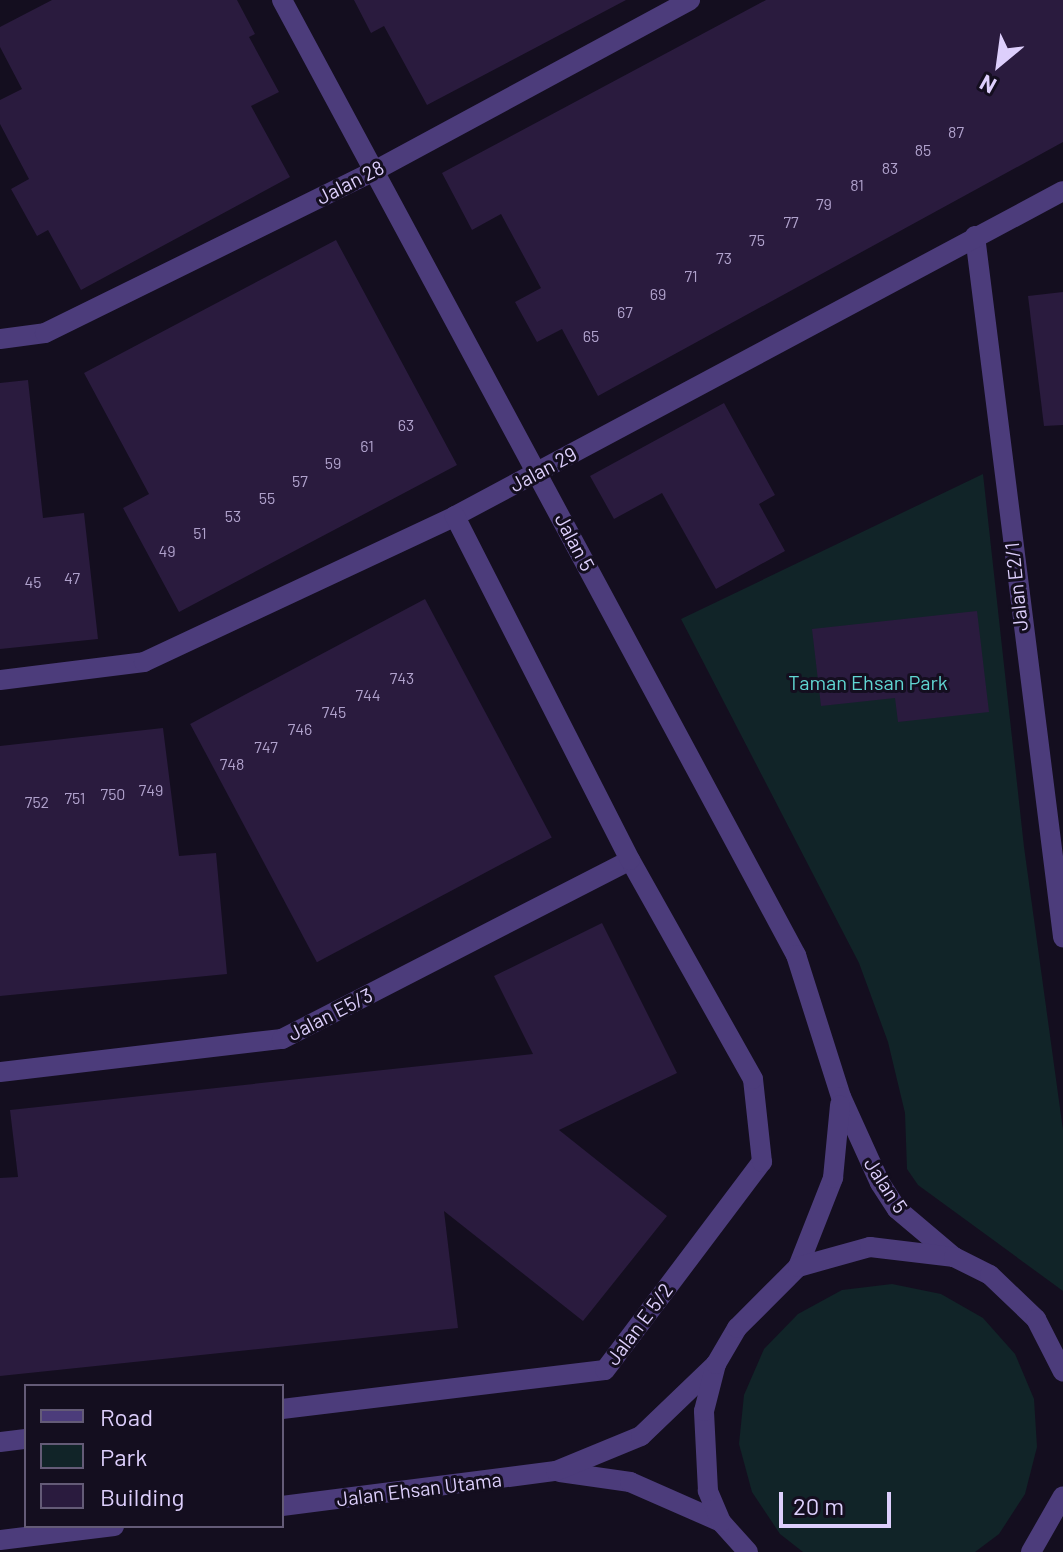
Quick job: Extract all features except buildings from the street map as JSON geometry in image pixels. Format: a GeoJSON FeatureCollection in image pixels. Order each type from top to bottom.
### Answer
{"type":"FeatureCollection","features":[{"type":"Feature","properties":{"kind":"street","name":"Jalan 5"},"geometry":{"type":"LineString","coordinates":[[282,0],[796,955],[841,1097],[897,1209],[954,1257]]}},
{"type":"Feature","properties":{"kind":"street","name":"Jalan 28"},"geometry":{"type":"LineString","coordinates":[[0,339],[45,333],[376,170],[690,0]]}},
{"type":"Feature","properties":{"kind":"street","name":"Jalan 29"},"geometry":{"type":"LineString","coordinates":[[0,680],[144,662],[455,516],[1063,191]]}},
{"type":"Feature","properties":{"kind":"street","name":"Jalan E2/1"},"geometry":{"type":"LineString","coordinates":[[975,236],[1063,937]]}},
{"type":"Feature","properties":{"kind":"street"},"geometry":{"type":"LineString","coordinates":[[455,516],[630,860]]}},
{"type":"Feature","properties":{"kind":"street","name":"Jalan E5/3"},"geometry":{"type":"LineString","coordinates":[[0,1072],[282,1039],[630,860]]}},
{"type":"Feature","properties":{"kind":"street","name":"Jalan E 5/2"},"geometry":{"type":"LineString","coordinates":[[284,1409],[605,1370],[762,1162],[753,1079],[630,860]]}},
{"type":"Feature","properties":{"kind":"street","name":"Jalan 5"},"geometry":{"type":"LineString","coordinates":[[798,1267],[833,1178],[841,1097]]}},
{"type":"Feature","properties":{"kind":"street"},"geometry":{"type":"LineString","coordinates":[[748,1552],[721,1522],[702,1460],[704,1411],[716,1364],[747,1316],[798,1267],[870,1247],[954,1257],[990,1275],[1036,1319],[1063,1351]]}},
{"type":"Feature","properties":{"kind":"street"},"geometry":{"type":"LineString","coordinates":[[1036,1319],[1063,1372]]}},
{"type":"Feature","properties":{"kind":"street","name":"Jalan Ehsan Utama"},"geometry":{"type":"LineString","coordinates":[[284,1506],[556,1471],[641,1436],[716,1364]]}},
{"type":"Feature","properties":{"kind":"street"},"geometry":{"type":"LineString","coordinates":[[0,1442],[24,1439]]}},
{"type":"Feature","properties":{"kind":"street","name":"Jalan Ehsan Utama"},"geometry":{"type":"LineString","coordinates":[[556,1471],[630,1482],[721,1522]]}},
{"type":"Feature","properties":{"kind":"street"},"geometry":{"type":"LineString","coordinates":[[1031,1552],[1063,1498]]}},
{"type":"Feature","properties":{"kind":"street"},"geometry":{"type":"LineString","coordinates":[[0,1540],[98,1528]]}},
{"type":"Feature","properties":{"kind":"green space","name":"Taman Ehsan Park"},"geometry":{"type":"Polygon","coordinates":[[[983,474],[1024,847],[1063,1130],[1063,1291],[918,1185],[907,1169],[905,1113],[888,1042],[859,963],[681,619],[983,474]]]}},
{"type":"Feature","properties":{"kind":"green space"},"geometry":{"type":"Polygon","coordinates":[[[892,1284],[941,1294],[983,1318],[1015,1354],[1034,1399],[1037,1447],[1025,1494],[999,1534],[975,1552],[803,1552],[780,1534],[752,1492],[739,1444],[744,1395],[764,1349],[798,1314],[842,1290],[892,1284]]]}}]}
